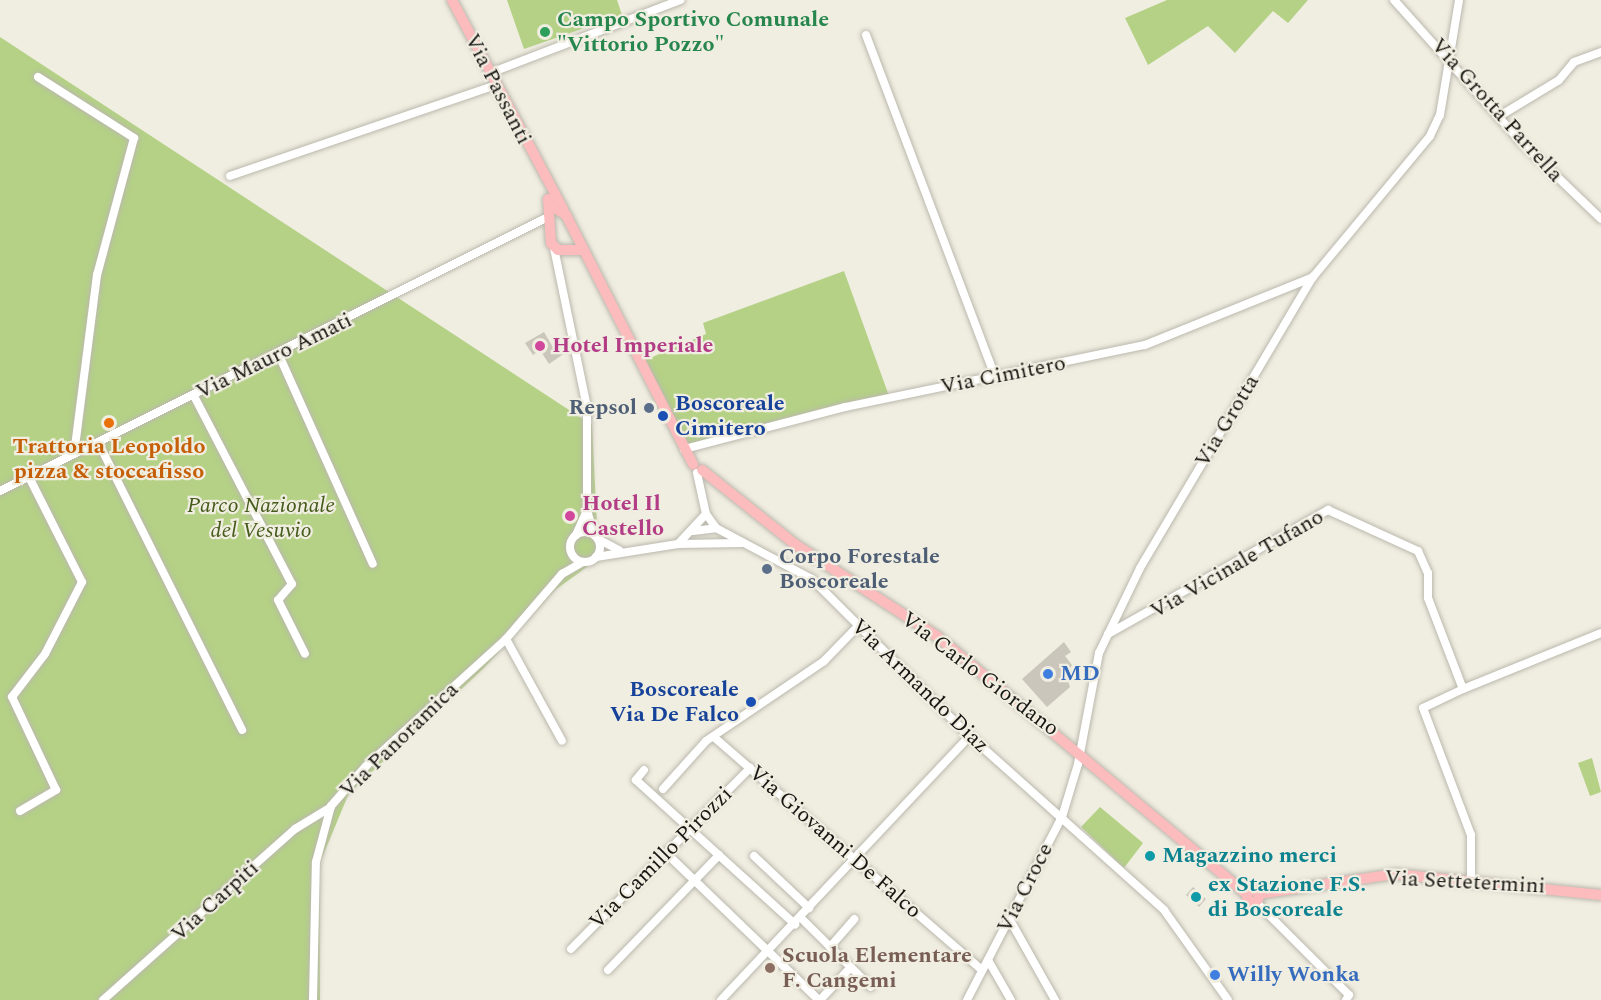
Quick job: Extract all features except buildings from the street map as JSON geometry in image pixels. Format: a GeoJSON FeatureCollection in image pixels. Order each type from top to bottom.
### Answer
{"type":"FeatureCollection","features":[{"type":"Feature","properties":{"kind":"main road","name":"Via Passanti"},"geometry":{"type":"LineString","coordinates":[[452,0],[544,178],[566,214],[684,449],[697,469]]}},
{"type":"Feature","properties":{"kind":"main road","name":"Via Passanti"},"geometry":{"type":"LineString","coordinates":[[544,178],[549,205],[546,218],[562,249]]}},
{"type":"Feature","properties":{"kind":"main road"},"geometry":{"type":"LineString","coordinates":[[549,205],[566,214]]}},
{"type":"Feature","properties":{"kind":"main road"},"geometry":{"type":"LineString","coordinates":[[572,226],[562,249],[583,250]]}},
{"type":"Feature","properties":{"kind":"main road","name":"Via Carlo Giordano"},"geometry":{"type":"LineString","coordinates":[[697,469],[796,545],[938,637],[1080,751],[1253,896]]}},
{"type":"Feature","properties":{"kind":"main road","name":"Via Settetermini"},"geometry":{"type":"LineString","coordinates":[[1253,896],[1395,874],[1601,895]]}},
{"type":"Feature","properties":{"kind":"street"},"geometry":{"type":"LineString","coordinates":[[490,73],[680,0]]}},
{"type":"Feature","properties":{"kind":"street","name":"Via Grotta Parrella"},"geometry":{"type":"LineString","coordinates":[[1394,0],[1449,56],[1498,117],[1601,219]]}},
{"type":"Feature","properties":{"kind":"street","name":"Via Grotta"},"geometry":{"type":"LineString","coordinates":[[1062,817],[1080,751],[1091,684],[1108,634],[1150,550],[1312,277],[1430,136],[1440,115],[1459,0]]}},
{"type":"Feature","properties":{"kind":"street"},"geometry":{"type":"LineString","coordinates":[[866,35],[995,377]]}},
{"type":"Feature","properties":{"kind":"street"},"geometry":{"type":"LineString","coordinates":[[1498,117],[1559,80],[1574,63],[1601,52]]}},
{"type":"Feature","properties":{"kind":"street"},"geometry":{"type":"LineString","coordinates":[[39,77],[134,138],[97,275],[74,454]]}},
{"type":"Feature","properties":{"kind":"street"},"geometry":{"type":"LineString","coordinates":[[230,176],[496,85]]}},
{"type":"Feature","properties":{"kind":"street","name":"Via Mauro Amati"},"geometry":{"type":"LineString","coordinates":[[0,491],[546,218]]}},
{"type":"Feature","properties":{"kind":"street","name":"Via Panoramica"},"geometry":{"type":"LineString","coordinates":[[562,249],[562,269],[587,408],[590,439],[587,510],[596,537],[596,557]]}},
{"type":"Feature","properties":{"kind":"street","name":"Via Cimitero"},"geometry":{"type":"LineString","coordinates":[[684,449],[845,407],[995,377],[1189,332],[1286,284],[1312,277]]}},
{"type":"Feature","properties":{"kind":"street"},"geometry":{"type":"LineString","coordinates":[[278,353],[373,564]]}},
{"type":"Feature","properties":{"kind":"street"},"geometry":{"type":"LineString","coordinates":[[194,396],[292,584],[278,600],[305,654]]}},
{"type":"Feature","properties":{"kind":"street"},"geometry":{"type":"LineString","coordinates":[[98,442],[242,730]]}},
{"type":"Feature","properties":{"kind":"street","name":"Via Passanti"},"geometry":{"type":"LineString","coordinates":[[697,469],[706,514],[716,528]]}},
{"type":"Feature","properties":{"kind":"street"},"geometry":{"type":"LineString","coordinates":[[20,811],[56,790],[12,697],[45,654],[82,582],[28,477]]}},
{"type":"Feature","properties":{"kind":"street","name":"Via Panoramica"},"geometry":{"type":"LineString","coordinates":[[562,574],[570,548],[587,510]]}},
{"type":"Feature","properties":{"kind":"street","name":"Via Vicinale Tufano"},"geometry":{"type":"LineString","coordinates":[[1108,634],[1334,511],[1424,556],[1428,598],[1463,689]]}},
{"type":"Feature","properties":{"kind":"street"},"geometry":{"type":"LineString","coordinates":[[678,544],[693,531],[706,514]]}},
{"type":"Feature","properties":{"kind":"street"},"geometry":{"type":"LineString","coordinates":[[693,531],[716,528]]}},
{"type":"Feature","properties":{"kind":"street"},"geometry":{"type":"LineString","coordinates":[[706,542],[716,528]]}},
{"type":"Feature","properties":{"kind":"street","name":"Via Armando Diaz"},"geometry":{"type":"LineString","coordinates":[[716,528],[812,579],[970,736],[1164,910],[1227,1000]]}},
{"type":"Feature","properties":{"kind":"street"},"geometry":{"type":"LineString","coordinates":[[576,535],[596,537],[619,550]]}},
{"type":"Feature","properties":{"kind":"street","name":"Via Armando Diaz"},"geometry":{"type":"LineString","coordinates":[[619,550],[706,542],[744,543]]}},
{"type":"Feature","properties":{"kind":"street"},"geometry":{"type":"LineString","coordinates":[[570,548],[583,561]]}},
{"type":"Feature","properties":{"kind":"street","name":"Via Panoramica"},"geometry":{"type":"LineString","coordinates":[[313,1000],[316,862],[331,806],[366,766],[506,639],[562,574],[583,561],[619,550]]}},
{"type":"Feature","properties":{"kind":"street"},"geometry":{"type":"LineString","coordinates":[[663,789],[706,741],[715,738],[735,717],[824,661],[858,626]]}},
{"type":"Feature","properties":{"kind":"street"},"geometry":{"type":"LineString","coordinates":[[1471,880],[1471,835],[1423,708],[1463,689],[1601,633]]}},
{"type":"Feature","properties":{"kind":"street"},"geometry":{"type":"LineString","coordinates":[[506,639],[562,741]]}},
{"type":"Feature","properties":{"kind":"street"},"geometry":{"type":"LineString","coordinates":[[721,1000],[798,921],[970,736]]}},
{"type":"Feature","properties":{"kind":"street","name":"Via Giovanni De Falco"},"geometry":{"type":"LineString","coordinates":[[715,738],[982,970]]}},
{"type":"Feature","properties":{"kind":"street","name":"Via Camillo Pirozzi"},"geometry":{"type":"LineString","coordinates":[[571,949],[750,768]]}},
{"type":"Feature","properties":{"kind":"street"},"geometry":{"type":"LineString","coordinates":[[644,770],[636,780],[719,855],[830,947],[871,987]]}},
{"type":"Feature","properties":{"kind":"street","name":"Via Carpiti"},"geometry":{"type":"LineString","coordinates":[[103,1000],[295,830],[331,806]]}},
{"type":"Feature","properties":{"kind":"street","name":"Via Croce"},"geometry":{"type":"LineString","coordinates":[[967,1000],[1062,817]]}},
{"type":"Feature","properties":{"kind":"street"},"geometry":{"type":"LineString","coordinates":[[666,853],[820,1000],[850,968]]}},
{"type":"Feature","properties":{"kind":"street"},"geometry":{"type":"LineString","coordinates":[[608,970],[719,855]]}},
{"type":"Feature","properties":{"kind":"street"},"geometry":{"type":"LineString","coordinates":[[754,856],[809,908]]}},
{"type":"Feature","properties":{"kind":"street"},"geometry":{"type":"LineString","coordinates":[[1253,896],[1347,997]]}},
{"type":"Feature","properties":{"kind":"street"},"geometry":{"type":"LineString","coordinates":[[830,947],[854,919]]}},
{"type":"Feature","properties":{"kind":"street"},"geometry":{"type":"LineString","coordinates":[[1010,920],[1055,1000]]}},
{"type":"Feature","properties":{"kind":"street","name":"Via Croce"},"geometry":{"type":"LineString","coordinates":[[988,960],[1011,1000]]}},
{"type":"Feature","properties":{"kind":"green space","name":"Campo Sportivo Comunale \"Vittorio Pozzo\""},"geometry":{"type":"Polygon","coordinates":[[[507,0],[617,0],[622,15],[524,49],[507,0]]]}},
{"type":"Feature","properties":{"kind":"green space"},"geometry":{"type":"Polygon","coordinates":[[[1167,0],[1308,0],[1288,23],[1273,11],[1235,53],[1208,26],[1148,65],[1125,18],[1167,0]]]}},
{"type":"Feature","properties":{"kind":"green space","name":"Parco Nazionale del Vesuvio"},"geometry":{"type":"Polygon","coordinates":[[[0,37],[592,425],[597,527],[605,554],[555,590],[483,669],[349,793],[319,865],[320,1000],[0,1000],[0,37]]]}},
{"type":"Feature","properties":{"kind":"green space"},"geometry":{"type":"Polygon","coordinates":[[[844,271],[889,396],[687,446],[643,361],[706,334],[703,323],[844,271]]]}},
{"type":"Feature","properties":{"kind":"green space"},"geometry":{"type":"Polygon","coordinates":[[[1592,758],[1601,792],[1590,796],[1578,763],[1592,758]]]}},
{"type":"Feature","properties":{"kind":"green space"},"geometry":{"type":"Polygon","coordinates":[[[1100,807],[1143,843],[1124,868],[1081,827],[1100,807]]]}},
{"type":"Feature","properties":{"kind":"place","name":"Campo Sportivo Comunale \"Vittorio Pozzo\""},"geometry":{"type":"Point","coordinates":[545,32]}},
{"type":"Feature","properties":{"kind":"place","name":"Hotel Imperiale"},"geometry":{"type":"Point","coordinates":[540,346]}},
{"type":"Feature","properties":{"kind":"place","name":"Repsol"},"geometry":{"type":"Point","coordinates":[649,408]}},
{"type":"Feature","properties":{"kind":"place","name":"Boscoreale Cimitero"},"geometry":{"type":"Point","coordinates":[663,416]}},
{"type":"Feature","properties":{"kind":"place","name":"Trattoria Leopoldo pizza & stoccafisso"},"geometry":{"type":"Point","coordinates":[109,423]}},
{"type":"Feature","properties":{"kind":"place","name":"Hotel Il Castello"},"geometry":{"type":"Point","coordinates":[570,516]}},
{"type":"Feature","properties":{"kind":"place","name":"Corpo Forestale Boscoreale"},"geometry":{"type":"Point","coordinates":[767,569]}},
{"type":"Feature","properties":{"kind":"place","name":"MD"},"geometry":{"type":"Point","coordinates":[1048,674]}},
{"type":"Feature","properties":{"kind":"place","name":"Boscoreale Via De Falco"},"geometry":{"type":"Point","coordinates":[751,702]}},
{"type":"Feature","properties":{"kind":"place","name":"Magazzino merci"},"geometry":{"type":"Point","coordinates":[1150,856]}},
{"type":"Feature","properties":{"kind":"place","name":"ex Stazione F.S. di Boscoreale"},"geometry":{"type":"Point","coordinates":[1196,897]}},
{"type":"Feature","properties":{"kind":"place","name":"Scuola Elementare F. Cangemi"},"geometry":{"type":"Point","coordinates":[770,968]}},
{"type":"Feature","properties":{"kind":"place","name":"Willy Wonka"},"geometry":{"type":"Point","coordinates":[1215,975]}}]}
